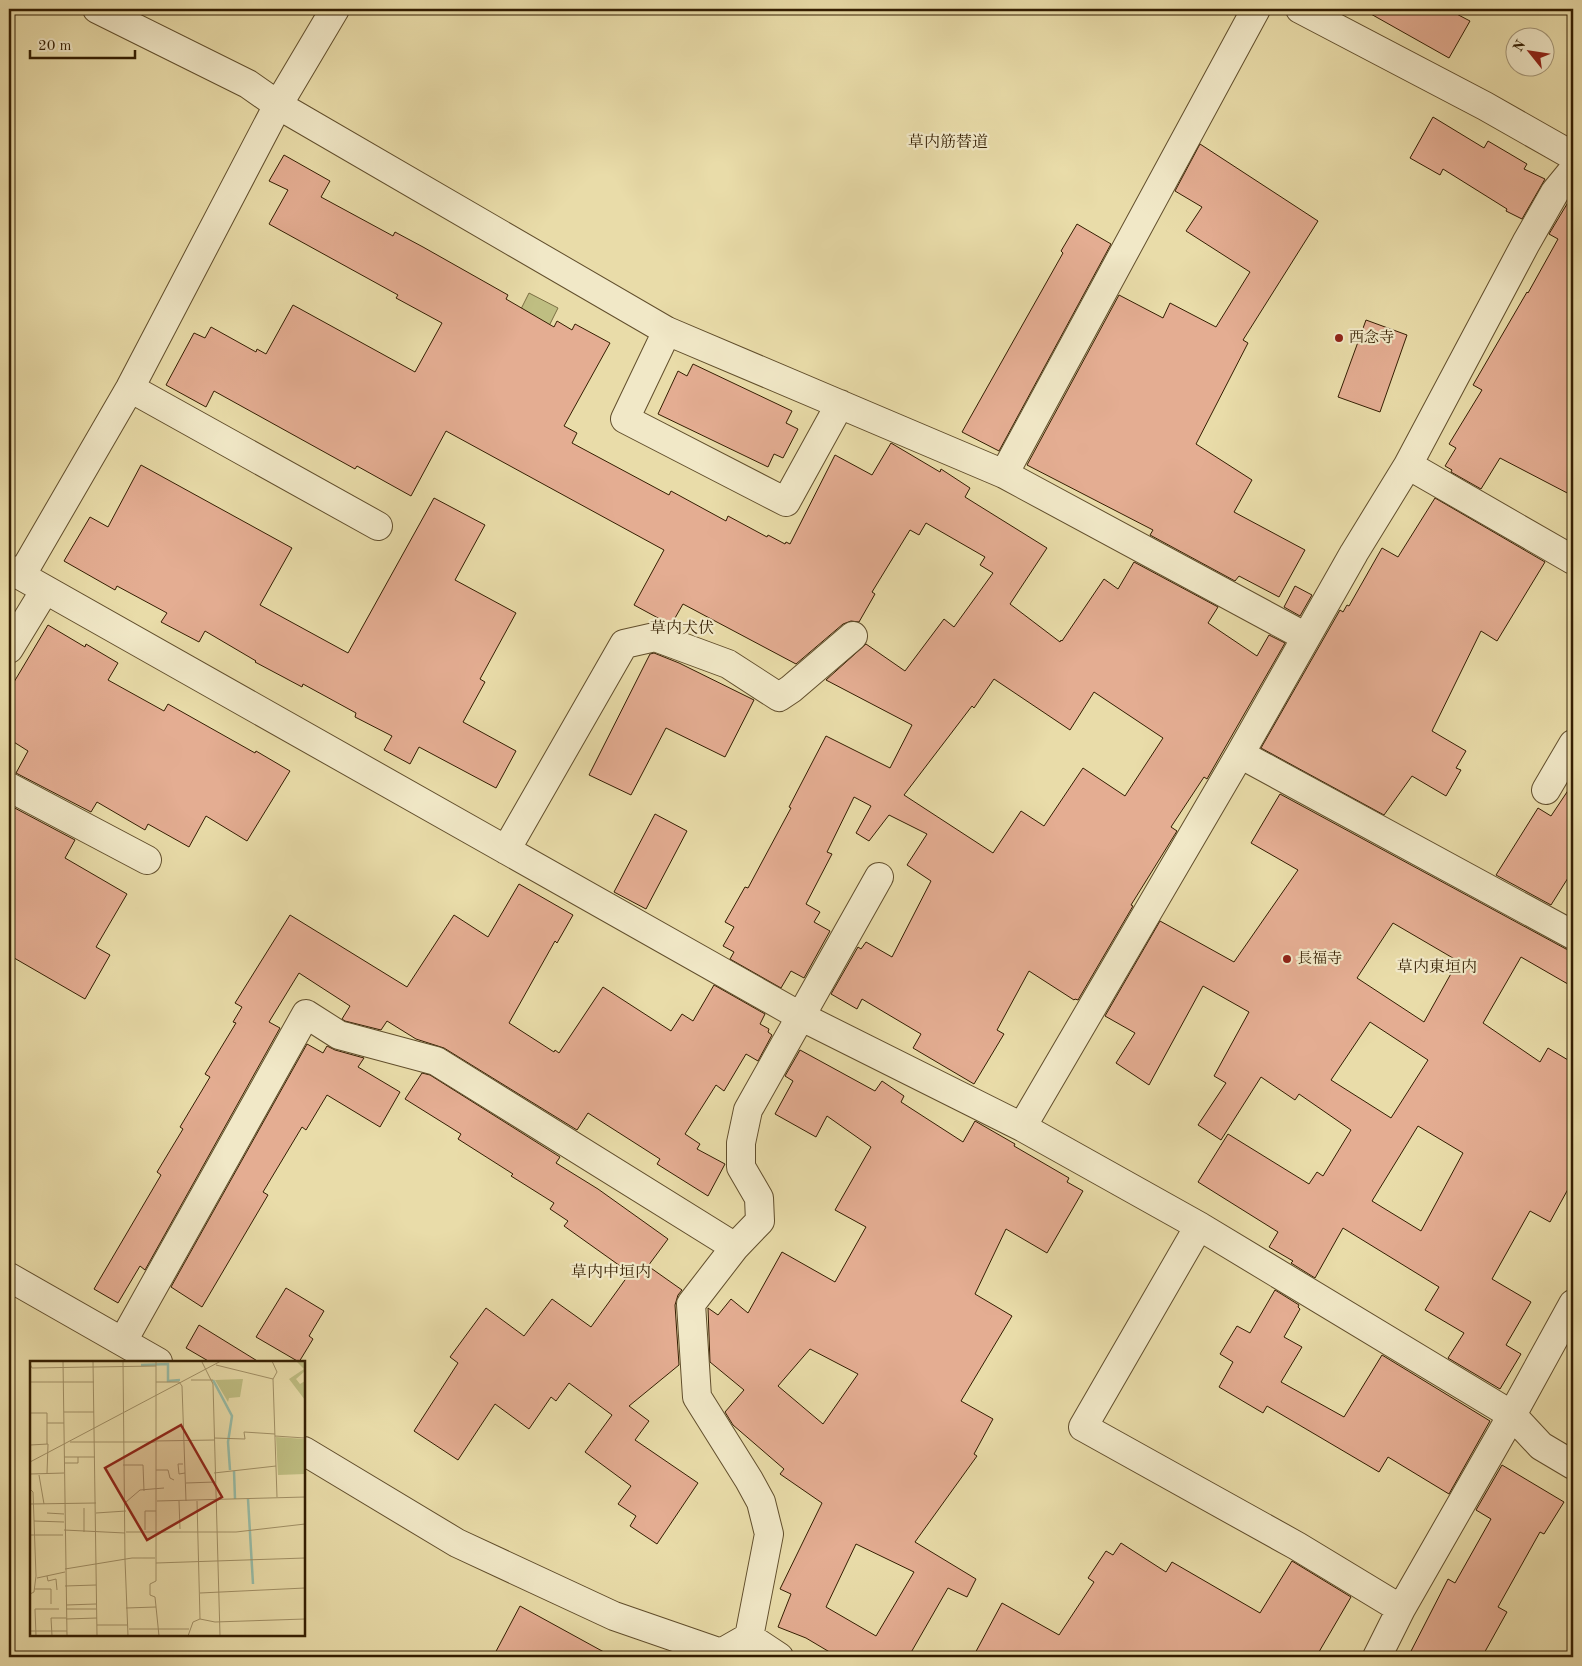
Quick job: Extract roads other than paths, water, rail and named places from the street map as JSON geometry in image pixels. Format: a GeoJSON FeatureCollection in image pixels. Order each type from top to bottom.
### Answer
{"type":"FeatureCollection","features":[{"type":"Feature","properties":{"kind":"street"},"geometry":{"type":"LineString","coordinates":[[97,9],[248,84],[278,105],[667,331],[1004,474],[1306,637]]}},
{"type":"Feature","properties":{"kind":"street"},"geometry":{"type":"LineString","coordinates":[[335,9],[278,105],[130,388],[15,573],[800,1016],[1022,1127],[1198,1226],[1512,1415],[1541,1446],[1573,1465]]}},
{"type":"Feature","properties":{"kind":"street"},"geometry":{"type":"LineString","coordinates":[[1004,474],[1256,9]]}},
{"type":"Feature","properties":{"kind":"street"},"geometry":{"type":"LineString","coordinates":[[1300,9],[1485,106],[1573,156]]}},
{"type":"Feature","properties":{"kind":"street"},"geometry":{"type":"LineString","coordinates":[[1022,1127],[1240,754],[1354,553],[1408,466],[1526,243],[1555,192],[1573,170]]}},
{"type":"Feature","properties":{"kind":"street"},"geometry":{"type":"LineString","coordinates":[[667,331],[625,419],[786,502],[840,404]]}},
{"type":"Feature","properties":{"kind":"street"},"geometry":{"type":"LineString","coordinates":[[130,388],[378,526]]}},
{"type":"Feature","properties":{"kind":"street"},"geometry":{"type":"LineString","coordinates":[[1408,466],[1573,560]]}},
{"type":"Feature","properties":{"kind":"street"},"geometry":{"type":"LineString","coordinates":[[9,649],[45,590]]}},
{"type":"Feature","properties":{"kind":"street"},"geometry":{"type":"LineString","coordinates":[[506,850],[624,644],[655,637],[728,664],[779,697],[853,636]]}},
{"type":"Feature","properties":{"kind":"street"},"geometry":{"type":"LineString","coordinates":[[1546,790],[1573,744]]}},
{"type":"Feature","properties":{"kind":"street"},"geometry":{"type":"LineString","coordinates":[[1240,754],[1573,935]]}},
{"type":"Feature","properties":{"kind":"street"},"geometry":{"type":"LineString","coordinates":[[9,787],[147,860]]}},
{"type":"Feature","properties":{"kind":"street"},"geometry":{"type":"LineString","coordinates":[[305,1452],[457,1543],[614,1616],[722,1653],[749,1637],[770,1534],[761,1502],[697,1397],[691,1304],[735,1247],[760,1221],[759,1198],[741,1167],[741,1143],[748,1110],[880,877]]}},
{"type":"Feature","properties":{"kind":"street"},"geometry":{"type":"LineString","coordinates":[[123,1341],[306,1014],[339,1034],[436,1061],[735,1247]]}},
{"type":"Feature","properties":{"kind":"street"},"geometry":{"type":"LineString","coordinates":[[1198,1226],[1083,1427],[1296,1546],[1401,1609]]}},
{"type":"Feature","properties":{"kind":"street"},"geometry":{"type":"LineString","coordinates":[[9,1277],[156,1361]]}},
{"type":"Feature","properties":{"kind":"street"},"geometry":{"type":"LineString","coordinates":[[1378,1657],[1401,1609],[1573,1304]]}},
{"type":"Feature","properties":{"kind":"street"},"geometry":{"type":"LineString","coordinates":[[749,1637],[779,1657]]}},
{"type":"Feature","properties":{"kind":"place","name":"西念寺"},"geometry":{"type":"Point","coordinates":[1339,338]}},
{"type":"Feature","properties":{"kind":"place","name":"長福寺"},"geometry":{"type":"Point","coordinates":[1287,959]}},
{"type":"Feature","properties":{"kind":"district","name":"草内筋替道"},"geometry":{"type":"Point","coordinates":[948,143]}},
{"type":"Feature","properties":{"kind":"district","name":"草内犬伏"},"geometry":{"type":"Point","coordinates":[682,629]}},
{"type":"Feature","properties":{"kind":"district","name":"草内東垣内"},"geometry":{"type":"Point","coordinates":[1437,968]}},
{"type":"Feature","properties":{"kind":"district","name":"草内中垣内"},"geometry":{"type":"Point","coordinates":[611,1273]}}]}
